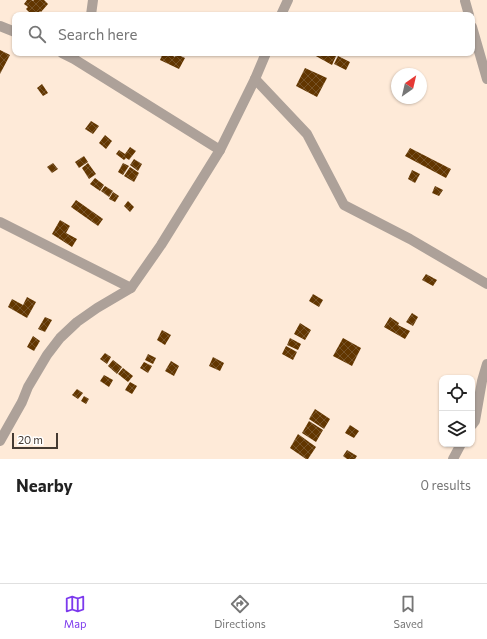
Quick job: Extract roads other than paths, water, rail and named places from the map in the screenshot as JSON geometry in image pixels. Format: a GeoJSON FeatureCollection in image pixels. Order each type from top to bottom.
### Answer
{"type":"FeatureCollection","features":[{"type":"Feature","properties":{"kind":"street"},"geometry":{"type":"LineString","coordinates":[[91,12],[93,0]]}},
{"type":"Feature","properties":{"kind":"street"},"geometry":{"type":"LineString","coordinates":[[282,12],[288,0]]}},
{"type":"Feature","properties":{"kind":"street"},"geometry":{"type":"LineString","coordinates":[[465,1],[468,12]]}},
{"type":"Feature","properties":{"kind":"street"},"geometry":{"type":"LineString","coordinates":[[0,26],[12,31]]}},
{"type":"Feature","properties":{"kind":"street"},"geometry":{"type":"LineString","coordinates":[[475,37],[487,79]]}},
{"type":"Feature","properties":{"kind":"street"},"geometry":{"type":"LineString","coordinates":[[76,56],[220,150]]}},
{"type":"Feature","properties":{"kind":"street"},"geometry":{"type":"LineString","coordinates":[[0,441],[22,402],[28,387],[47,355],[60,338],[77,322],[131,288],[161,245],[220,150],[265,56]]}},
{"type":"Feature","properties":{"kind":"street"},"geometry":{"type":"LineString","coordinates":[[255,79],[307,134],[344,205],[410,239],[487,284]]}},
{"type":"Feature","properties":{"kind":"street"},"geometry":{"type":"LineString","coordinates":[[0,222],[131,288]]}},
{"type":"Feature","properties":{"kind":"street"},"geometry":{"type":"LineString","coordinates":[[475,418],[485,383],[487,364]]}},
{"type":"Feature","properties":{"kind":"street"},"geometry":{"type":"LineString","coordinates":[[453,459],[459,447]]}}]}
